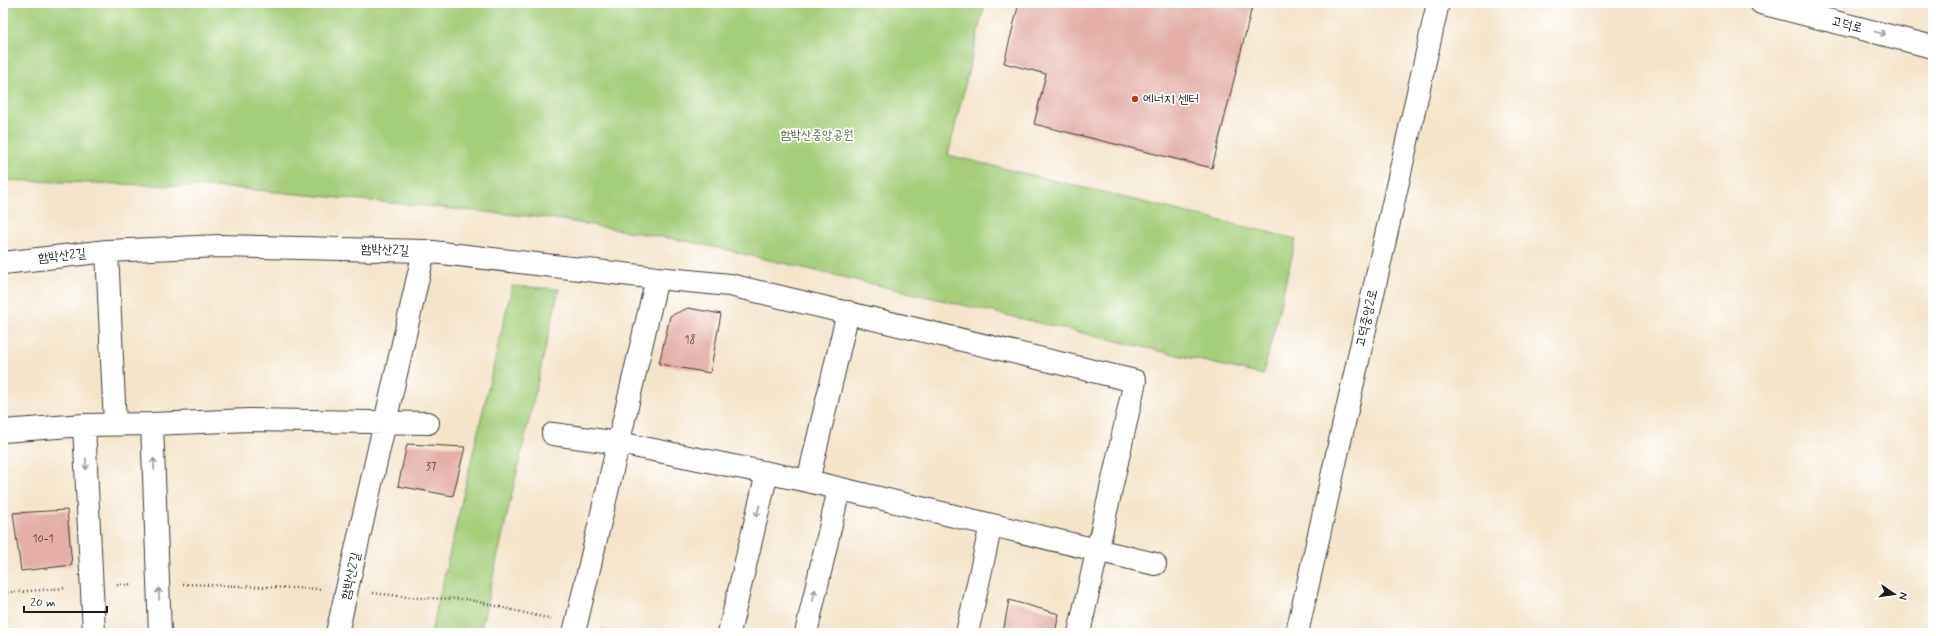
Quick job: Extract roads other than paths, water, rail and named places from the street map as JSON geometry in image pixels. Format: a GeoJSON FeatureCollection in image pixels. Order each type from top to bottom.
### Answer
{"type":"FeatureCollection","features":[{"type":"Feature","properties":{"kind":"street","name":"고덕중앙2로"},"geometry":{"type":"LineString","coordinates":[[1297,633],[1438,3]]}},
{"type":"Feature","properties":{"kind":"street","name":"고덕로"},"geometry":{"type":"LineString","coordinates":[[1761,3],[1933,47]]}},
{"type":"Feature","properties":{"kind":"street","name":"함박산2길"},"geometry":{"type":"LineString","coordinates":[[3,263],[107,251],[220,246],[424,251],[337,633]]}},
{"type":"Feature","properties":{"kind":"street"},"geometry":{"type":"LineString","coordinates":[[107,251],[115,424]]}},
{"type":"Feature","properties":{"kind":"street"},"geometry":{"type":"LineString","coordinates":[[424,251],[730,285],[1135,381],[1079,633]]}},
{"type":"Feature","properties":{"kind":"street"},"geometry":{"type":"LineString","coordinates":[[575,629],[657,278]]}},
{"type":"Feature","properties":{"kind":"street"},"geometry":{"type":"LineString","coordinates":[[808,481],[848,312]]}},
{"type":"Feature","properties":{"kind":"street"},"geometry":{"type":"LineString","coordinates":[[3,431],[84,425],[250,420],[428,422]]}},
{"type":"Feature","properties":{"kind":"street"},"geometry":{"type":"LineString","coordinates":[[152,424],[160,633]]}},
{"type":"Feature","properties":{"kind":"street"},"geometry":{"type":"LineString","coordinates":[[84,425],[90,586],[94,633]]}},
{"type":"Feature","properties":{"kind":"street"},"geometry":{"type":"LineString","coordinates":[[553,434],[619,443],[808,481],[1155,564]]}},
{"type":"Feature","properties":{"kind":"street"},"geometry":{"type":"LineString","coordinates":[[729,633],[767,473]]}},
{"type":"Feature","properties":{"kind":"street"},"geometry":{"type":"LineString","coordinates":[[806,633],[839,489]]}},
{"type":"Feature","properties":{"kind":"street"},"geometry":{"type":"LineString","coordinates":[[967,633],[991,525]]}},
{"type":"Feature","properties":{"kind":"place","name":"에너지 센터"},"geometry":{"type":"Point","coordinates":[1135,99]}},
{"type":"Feature","properties":{"kind":"park label","name":"함박산중앙공원"},"geometry":{"type":"Point","coordinates":[817,135]}}]}
